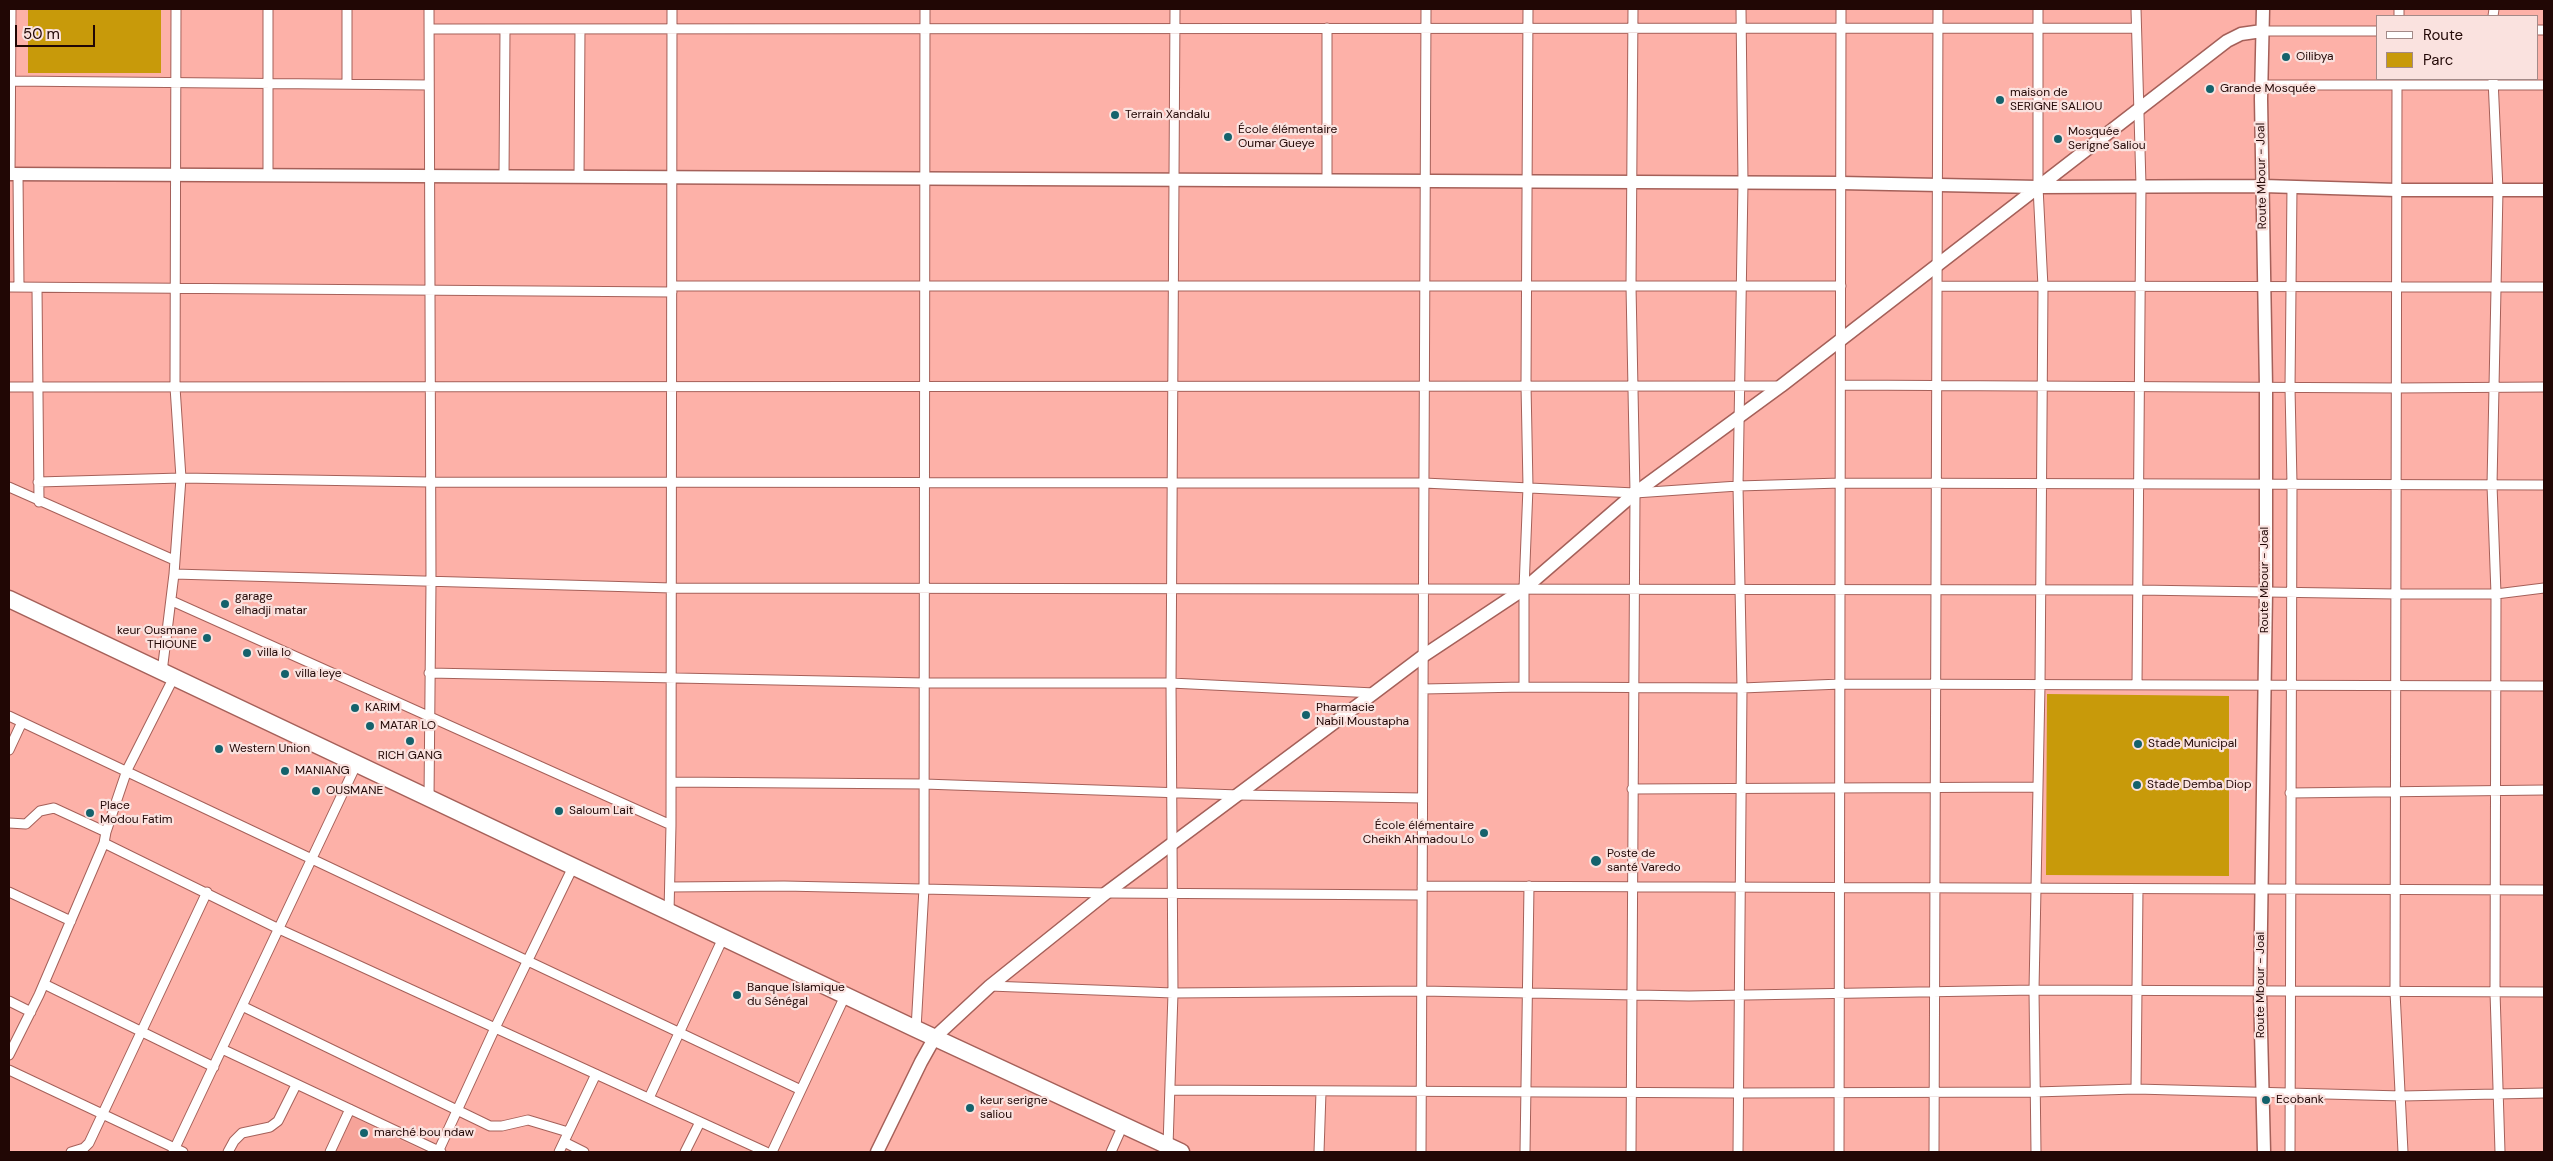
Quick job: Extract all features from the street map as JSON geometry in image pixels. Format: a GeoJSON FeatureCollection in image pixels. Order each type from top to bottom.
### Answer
{"type":"FeatureCollection","features":[{"type":"Feature","properties":{"kind":"highway"},"geometry":{"type":"LineString","coordinates":[[9,599],[845,996],[1175,1149]]}},
{"type":"Feature","properties":{"kind":"main road","name":"Route Mbour - Joal"},"geometry":{"type":"LineString","coordinates":[[2263,9],[2266,591],[2263,685],[2260,991],[2264,1152]]}},
{"type":"Feature","properties":{"kind":"main road"},"geometry":{"type":"LineString","coordinates":[[877,1152],[935,1037],[990,986],[1106,893],[1423,656],[1524,588],[1635,493],[1781,386],[2227,41],[2241,34],[2262,31]]}},
{"type":"Feature","properties":{"kind":"main road"},"geometry":{"type":"LineString","coordinates":[[12,174],[1841,183],[2038,187],[2141,185],[2292,186],[2397,190],[2544,190]]}},
{"type":"Feature","properties":{"kind":"street"},"geometry":{"type":"LineString","coordinates":[[11,9],[10,96],[12,174],[19,288]]}},
{"type":"Feature","properties":{"kind":"street"},"geometry":{"type":"LineString","coordinates":[[9,1055],[44,984],[104,843],[127,770],[168,675],[174,560],[181,478],[175,387],[176,9]]}},
{"type":"Feature","properties":{"kind":"street"},"geometry":{"type":"LineString","coordinates":[[268,9],[268,176]]}},
{"type":"Feature","properties":{"kind":"street"},"geometry":{"type":"LineString","coordinates":[[347,9],[347,84]]}},
{"type":"Feature","properties":{"kind":"street"},"geometry":{"type":"LineString","coordinates":[[429,9],[429,482],[431,582],[428,716],[429,798]]}},
{"type":"Feature","properties":{"kind":"street"},"geometry":{"type":"LineString","coordinates":[[669,912],[672,588],[672,9]]}},
{"type":"Feature","properties":{"kind":"street"},"geometry":{"type":"LineString","coordinates":[[916,1029],[924,888],[924,9]]}},
{"type":"Feature","properties":{"kind":"street"},"geometry":{"type":"LineString","coordinates":[[1175,9],[1171,684],[1171,1090],[1175,1149]]}},
{"type":"Feature","properties":{"kind":"street"},"geometry":{"type":"LineString","coordinates":[[1421,1152],[1420,991],[1424,589],[1426,9]]}},
{"type":"Feature","properties":{"kind":"street"},"geometry":{"type":"LineString","coordinates":[[1524,686],[1524,588],[1528,487],[1526,286],[1528,9]]}},
{"type":"Feature","properties":{"kind":"street"},"geometry":{"type":"LineString","coordinates":[[1631,1152],[1631,886],[1635,493],[1631,286],[1633,9]]}},
{"type":"Feature","properties":{"kind":"street"},"geometry":{"type":"LineString","coordinates":[[1738,1152],[1740,996],[1739,789],[1742,688],[1738,486],[1742,385],[1741,286],[1744,183],[1741,9]]}},
{"type":"Feature","properties":{"kind":"street"},"geometry":{"type":"LineString","coordinates":[[1838,1152],[1841,684],[1841,9]]}},
{"type":"Feature","properties":{"kind":"street"},"geometry":{"type":"LineString","coordinates":[[1934,1152],[1938,9]]}},
{"type":"Feature","properties":{"kind":"street"},"geometry":{"type":"LineString","coordinates":[[2036,1152],[2034,990],[2036,787],[2040,685],[2043,287],[2038,187],[2038,9]]}},
{"type":"Feature","properties":{"kind":"street"},"geometry":{"type":"LineString","coordinates":[[2136,9],[2141,185],[2137,685]]}},
{"type":"Feature","properties":{"kind":"street"},"geometry":{"type":"LineString","coordinates":[[1327,28],[1327,181]]}},
{"type":"Feature","properties":{"kind":"street"},"geometry":{"type":"LineString","coordinates":[[429,29],[2136,28]]}},
{"type":"Feature","properties":{"kind":"street"},"geometry":{"type":"LineString","coordinates":[[504,177],[505,29]]}},
{"type":"Feature","properties":{"kind":"street"},"geometry":{"type":"LineString","coordinates":[[579,177],[580,29]]}},
{"type":"Feature","properties":{"kind":"street"},"geometry":{"type":"LineString","coordinates":[[2262,31],[2376,31]]}},
{"type":"Feature","properties":{"kind":"street"},"geometry":{"type":"LineString","coordinates":[[10,81],[269,85],[429,85]]}},
{"type":"Feature","properties":{"kind":"street"},"geometry":{"type":"LineString","coordinates":[[2262,84],[2397,85],[2493,82],[2544,85]]}},
{"type":"Feature","properties":{"kind":"street"},"geometry":{"type":"LineString","coordinates":[[2493,82],[2498,190],[2496,386],[2492,486],[2496,594],[2495,992],[2500,1095],[2500,1152]]}},
{"type":"Feature","properties":{"kind":"street"},"geometry":{"type":"LineString","coordinates":[[2397,85],[2395,992],[2402,1096],[2403,1152]]}},
{"type":"Feature","properties":{"kind":"street"},"geometry":{"type":"LineString","coordinates":[[2290,1152],[2292,484],[2290,388],[2292,186]]}},
{"type":"Feature","properties":{"kind":"street"},"geometry":{"type":"LineString","coordinates":[[9,287],[429,290],[924,286],[1841,286]]}},
{"type":"Feature","properties":{"kind":"street"},"geometry":{"type":"LineString","coordinates":[[1937,286],[2544,286]]}},
{"type":"Feature","properties":{"kind":"street"},"geometry":{"type":"LineString","coordinates":[[37,288],[39,502]]}},
{"type":"Feature","properties":{"kind":"street"},"geometry":{"type":"LineString","coordinates":[[1841,385],[2290,388],[2544,387]]}},
{"type":"Feature","properties":{"kind":"street"},"geometry":{"type":"LineString","coordinates":[[9,387],[1781,386]]}},
{"type":"Feature","properties":{"kind":"street"},"geometry":{"type":"LineString","coordinates":[[38,482],[181,478],[429,482],[1424,483],[1635,493],[1738,486],[1841,483],[2544,485]]}},
{"type":"Feature","properties":{"kind":"street"},"geometry":{"type":"LineString","coordinates":[[9,487],[39,502],[174,560]]}},
{"type":"Feature","properties":{"kind":"street"},"geometry":{"type":"LineString","coordinates":[[174,574],[672,588],[1524,588],[1633,591],[2138,590],[2396,594],[2496,594],[2544,588]]}},
{"type":"Feature","properties":{"kind":"street"},"geometry":{"type":"LineString","coordinates":[[172,601],[671,825]]}},
{"type":"Feature","properties":{"kind":"street"},"geometry":{"type":"LineString","coordinates":[[429,673],[924,683],[1171,684],[1374,693]]}},
{"type":"Feature","properties":{"kind":"street"},"geometry":{"type":"LineString","coordinates":[[1423,689],[1524,686],[1633,689],[1742,688],[1841,684],[2544,686]]}},
{"type":"Feature","properties":{"kind":"street"},"geometry":{"type":"LineString","coordinates":[[9,716],[127,770],[801,1090]]}},
{"type":"Feature","properties":{"kind":"street"},"geometry":{"type":"LineString","coordinates":[[9,750],[22,722]]}},
{"type":"Feature","properties":{"kind":"street"},"geometry":{"type":"LineString","coordinates":[[9,1070],[177,1151],[222,1049],[357,763]]}},
{"type":"Feature","properties":{"kind":"street"},"geometry":{"type":"LineString","coordinates":[[671,782],[924,784],[1172,791],[1238,795],[1422,798]]}},
{"type":"Feature","properties":{"kind":"street"},"geometry":{"type":"LineString","coordinates":[[1632,789],[2036,787]]}},
{"type":"Feature","properties":{"kind":"street"},"geometry":{"type":"LineString","coordinates":[[2290,793],[2395,790],[2544,790]]}},
{"type":"Feature","properties":{"kind":"street"},"geometry":{"type":"LineString","coordinates":[[9,823],[19,826],[26,824],[40,811],[54,808],[106,832]]}},
{"type":"Feature","properties":{"kind":"street"},"geometry":{"type":"LineString","coordinates":[[104,843],[279,928],[766,1152]]}},
{"type":"Feature","properties":{"kind":"street"},"geometry":{"type":"LineString","coordinates":[[222,1049],[439,1152],[495,1028],[573,867]]}},
{"type":"Feature","properties":{"kind":"street"},"geometry":{"type":"LineString","coordinates":[[670,887],[924,888],[1172,894],[1422,890],[1529,886],[2544,890]]}},
{"type":"Feature","properties":{"kind":"street"},"geometry":{"type":"LineString","coordinates":[[1525,1152],[1529,886]]}},
{"type":"Feature","properties":{"kind":"street"},"geometry":{"type":"LineString","coordinates":[[2136,1089],[2138,889]]}},
{"type":"Feature","properties":{"kind":"street"},"geometry":{"type":"LineString","coordinates":[[9,892],[71,921]]}},
{"type":"Feature","properties":{"kind":"street"},"geometry":{"type":"LineString","coordinates":[[71,1152],[84,1148],[89,1143],[207,892]]}},
{"type":"Feature","properties":{"kind":"street"},"geometry":{"type":"LineString","coordinates":[[649,1098],[723,938]]}},
{"type":"Feature","properties":{"kind":"street"},"geometry":{"type":"LineString","coordinates":[[44,984],[214,1067]]}},
{"type":"Feature","properties":{"kind":"street"},"geometry":{"type":"LineString","coordinates":[[990,986],[1172,993],[1420,991],[1740,996],[1840,992],[2034,990],[2544,992]]}},
{"type":"Feature","properties":{"kind":"street"},"geometry":{"type":"LineString","coordinates":[[772,1152],[845,996]]}},
{"type":"Feature","properties":{"kind":"street"},"geometry":{"type":"LineString","coordinates":[[9,1000],[30,1012]]}},
{"type":"Feature","properties":{"kind":"street"},"geometry":{"type":"LineString","coordinates":[[242,1006],[490,1126],[502,1126],[528,1120],[568,1132]]}},
{"type":"Feature","properties":{"kind":"street"},"geometry":{"type":"LineString","coordinates":[[559,1152],[596,1074]]}},
{"type":"Feature","properties":{"kind":"street"},"geometry":{"type":"LineString","coordinates":[[228,1152],[234,1141],[242,1133],[270,1127],[278,1120],[296,1085]]}},
{"type":"Feature","properties":{"kind":"street"},"geometry":{"type":"LineString","coordinates":[[1171,1090],[1739,1093],[1838,1091],[2035,1092],[2136,1089],[2402,1096],[2544,1093]]}},
{"type":"Feature","properties":{"kind":"street"},"geometry":{"type":"LineString","coordinates":[[1319,1152],[1321,1092]]}},
{"type":"Feature","properties":{"kind":"street"},"geometry":{"type":"LineString","coordinates":[[330,1152],[350,1109]]}},
{"type":"Feature","properties":{"kind":"street"},"geometry":{"type":"LineString","coordinates":[[685,1152],[700,1122]]}},
{"type":"Feature","properties":{"kind":"street"},"geometry":{"type":"LineString","coordinates":[[1112,1152],[1123,1125]]}},
{"type":"Feature","properties":{"kind":"street"},"geometry":{"type":"LineString","coordinates":[[564,1142],[584,1152]]}},
{"type":"Feature","properties":{"kind":"shaded area","name":"marché bou ndaw"},"geometry":{"type":"Polygon","coordinates":[[[349,1115],[426,1152],[332,1152],[349,1115]]]}},
{"type":"Feature","properties":{"kind":"green space"},"geometry":{"type":"Polygon","coordinates":[[[28,9],[161,9],[161,73],[28,73],[28,9]]]}},
{"type":"Feature","properties":{"kind":"green space","name":"Stade Municipal"},"geometry":{"type":"Polygon","coordinates":[[[2047,694],[2229,696],[2229,876],[2046,875],[2047,694]]]}},
{"type":"Feature","properties":{"kind":"place","name":"Oilibya"},"geometry":{"type":"Point","coordinates":[2286,57]}},
{"type":"Feature","properties":{"kind":"place","name":"Grande Mosquée"},"geometry":{"type":"Point","coordinates":[2210,89]}},
{"type":"Feature","properties":{"kind":"place","name":"maison de SERIGNE SALIOU"},"geometry":{"type":"Point","coordinates":[2000,100]}},
{"type":"Feature","properties":{"kind":"place","name":"Terrain Xandalu"},"geometry":{"type":"Point","coordinates":[1115,115]}},
{"type":"Feature","properties":{"kind":"place","name":"École élémentaire Oumar Gueye"},"geometry":{"type":"Point","coordinates":[1228,137]}},
{"type":"Feature","properties":{"kind":"place","name":"Mosquée Serigne Saliou"},"geometry":{"type":"Point","coordinates":[2058,139]}},
{"type":"Feature","properties":{"kind":"place","name":"garage elhadji matar"},"geometry":{"type":"Point","coordinates":[225,604]}},
{"type":"Feature","properties":{"kind":"place","name":"keur Ousmane THIOUNE"},"geometry":{"type":"Point","coordinates":[207,638]}},
{"type":"Feature","properties":{"kind":"place","name":"villa lo"},"geometry":{"type":"Point","coordinates":[247,653]}},
{"type":"Feature","properties":{"kind":"place","name":"villa leye"},"geometry":{"type":"Point","coordinates":[285,674]}},
{"type":"Feature","properties":{"kind":"place","name":"KARIM"},"geometry":{"type":"Point","coordinates":[355,708]}},
{"type":"Feature","properties":{"kind":"place","name":"Pharmacie Nabil Moustapha"},"geometry":{"type":"Point","coordinates":[1306,715]}},
{"type":"Feature","properties":{"kind":"place","name":"MATAR LO"},"geometry":{"type":"Point","coordinates":[370,726]}},
{"type":"Feature","properties":{"kind":"place","name":"RICH GANG"},"geometry":{"type":"Point","coordinates":[410,741]}},
{"type":"Feature","properties":{"kind":"place","name":"Stade Municipal"},"geometry":{"type":"Point","coordinates":[2138,744]}},
{"type":"Feature","properties":{"kind":"place","name":"Western Union"},"geometry":{"type":"Point","coordinates":[219,749]}},
{"type":"Feature","properties":{"kind":"place","name":"MANIANG"},"geometry":{"type":"Point","coordinates":[285,771]}},
{"type":"Feature","properties":{"kind":"place","name":"Stade Demba Diop"},"geometry":{"type":"Point","coordinates":[2137,785]}},
{"type":"Feature","properties":{"kind":"place","name":"OUSMANE"},"geometry":{"type":"Point","coordinates":[316,791]}},
{"type":"Feature","properties":{"kind":"place","name":"Saloum Lait"},"geometry":{"type":"Point","coordinates":[559,811]}},
{"type":"Feature","properties":{"kind":"place","name":"Place Modou Fatim"},"geometry":{"type":"Point","coordinates":[90,813]}},
{"type":"Feature","properties":{"kind":"place","name":"École élémentaire Cheikh Ahmadou Lo"},"geometry":{"type":"Point","coordinates":[1484,833]}},
{"type":"Feature","properties":{"kind":"place","name":"Poste de santé Varedo"},"geometry":{"type":"Point","coordinates":[1596,861]}},
{"type":"Feature","properties":{"kind":"place","name":"Banque Islamique du Sénégal"},"geometry":{"type":"Point","coordinates":[737,995]}},
{"type":"Feature","properties":{"kind":"place","name":"Ecobank"},"geometry":{"type":"Point","coordinates":[2266,1100]}},
{"type":"Feature","properties":{"kind":"place","name":"keur serigne saliou"},"geometry":{"type":"Point","coordinates":[970,1108]}},
{"type":"Feature","properties":{"kind":"place","name":"marché bou ndaw"},"geometry":{"type":"Point","coordinates":[364,1133]}}]}
